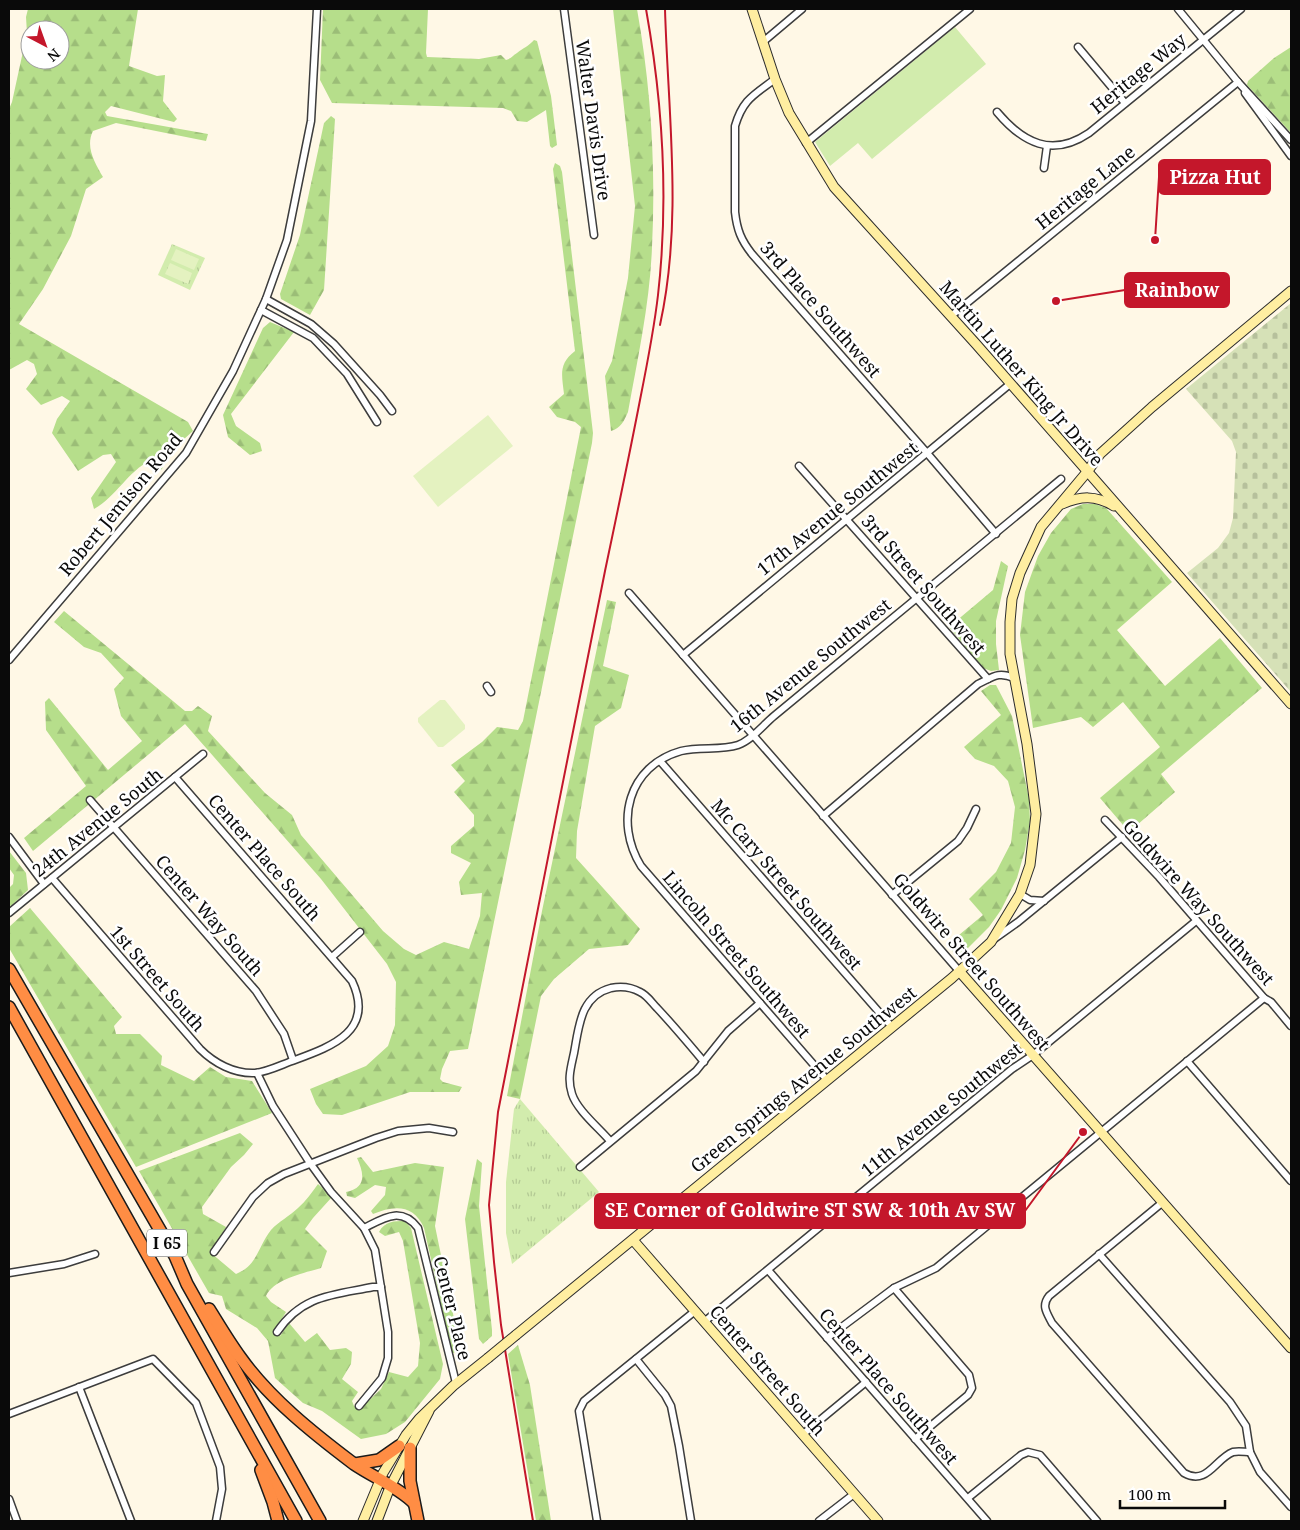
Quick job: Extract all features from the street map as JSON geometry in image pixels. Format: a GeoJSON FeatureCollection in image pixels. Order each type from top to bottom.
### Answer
{"type":"FeatureCollection","features":[{"type":"Feature","properties":{"kind":"highway","name":"I 65"},"geometry":{"type":"LineString","coordinates":[[9,969],[175,1256],[187,1284],[320,1521]]}},
{"type":"Feature","properties":{"kind":"highway","name":"I 65"},"geometry":{"type":"LineString","coordinates":[[9,1007],[296,1521]]}},
{"type":"Feature","properties":{"kind":"highway"},"geometry":{"type":"LineString","coordinates":[[175,1256],[241,1358],[260,1381],[297,1419],[355,1464],[406,1495],[414,1503]]}},
{"type":"Feature","properties":{"kind":"highway"},"geometry":{"type":"LineString","coordinates":[[244,1429],[273,1502],[278,1521]]}},
{"type":"Feature","properties":{"kind":"highway"},"geometry":{"type":"LineString","coordinates":[[355,1464],[379,1460],[405,1447],[418,1521]]}},
{"type":"Feature","properties":{"kind":"main road","name":"Martin Luther King Jr Drive"},"geometry":{"type":"LineString","coordinates":[[752,9],[775,79],[789,113],[834,186],[951,316],[1291,704]]}},
{"type":"Feature","properties":{"kind":"main road","name":"Green Springs Avenue Southwest"},"geometry":{"type":"LineString","coordinates":[[405,1447],[410,1429],[456,1383],[960,972],[991,942],[1020,894],[1030,865],[1036,814],[1027,744],[1010,654],[1010,622],[1012,599],[1020,573],[1041,527],[1100,454],[1152,407],[1291,291]]}},
{"type":"Feature","properties":{"kind":"main road"},"geometry":{"type":"LineString","coordinates":[[1060,505],[1075,498],[1097,498],[1120,510]]}},
{"type":"Feature","properties":{"kind":"main road","name":"Goldwire Street Southwest"},"geometry":{"type":"LineString","coordinates":[[960,972],[1291,1348]]}},
{"type":"Feature","properties":{"kind":"main road","name":"Center Street South"},"geometry":{"type":"LineString","coordinates":[[633,1240],[878,1521]]}},
{"type":"Feature","properties":{"kind":"main road"},"geometry":{"type":"LineString","coordinates":[[363,1521],[380,1480],[405,1447]]}},
{"type":"Feature","properties":{"kind":"main road"},"geometry":{"type":"LineString","coordinates":[[376,1521],[405,1447]]}},
{"type":"Feature","properties":{"kind":"street","name":"Robert Jemison Road"},"geometry":{"type":"LineString","coordinates":[[9,660],[186,453],[233,371],[266,299],[287,240],[311,121],[317,9]]}},
{"type":"Feature","properties":{"kind":"street","name":"Walter Davis Drive"},"geometry":{"type":"LineString","coordinates":[[564,9],[594,235]]}},
{"type":"Feature","properties":{"kind":"street"},"geometry":{"type":"LineString","coordinates":[[764,41],[802,9]]}},
{"type":"Feature","properties":{"kind":"street"},"geometry":{"type":"LineString","coordinates":[[806,143],[970,9]]}},
{"type":"Feature","properties":{"kind":"street"},"geometry":{"type":"LineString","coordinates":[[1178,9],[1238,82],[1291,140]]}},
{"type":"Feature","properties":{"kind":"street","name":"Heritage Way"},"geometry":{"type":"LineString","coordinates":[[997,112],[1027,140],[1047,146],[1068,144],[1083,137],[1241,9]]}},
{"type":"Feature","properties":{"kind":"street"},"geometry":{"type":"LineString","coordinates":[[1078,47],[1125,103]]}},
{"type":"Feature","properties":{"kind":"street","name":"3rd Place Southwest"},"geometry":{"type":"LineString","coordinates":[[775,79],[746,101],[739,113],[735,126],[735,212],[736,226],[740,239],[996,534]]}},
{"type":"Feature","properties":{"kind":"street"},"geometry":{"type":"LineString","coordinates":[[1238,82],[1291,156]]}},
{"type":"Feature","properties":{"kind":"street","name":"Heritage Lane"},"geometry":{"type":"LineString","coordinates":[[951,316],[1238,82]]}},
{"type":"Feature","properties":{"kind":"street"},"geometry":{"type":"LineString","coordinates":[[1044,168],[1047,146]]}},
{"type":"Feature","properties":{"kind":"street"},"geometry":{"type":"LineString","coordinates":[[266,299],[317,328],[334,344],[392,411]]}},
{"type":"Feature","properties":{"kind":"street"},"geometry":{"type":"LineString","coordinates":[[261,310],[313,338],[347,374],[377,422]]}},
{"type":"Feature","properties":{"kind":"street","name":"17th Avenue Southwest"},"geometry":{"type":"LineString","coordinates":[[683,655],[1010,384]]}},
{"type":"Feature","properties":{"kind":"street","name":"3rd Street Southwest"},"geometry":{"type":"LineString","coordinates":[[798,466],[988,679],[997,674],[1014,678]]}},
{"type":"Feature","properties":{"kind":"street","name":"16th Avenue Southwest"},"geometry":{"type":"LineString","coordinates":[[644,870],[636,858],[630,843],[627,827],[628,808],[635,788],[642,777],[660,761],[683,750],[737,745],[748,740],[1061,479]]}},
{"type":"Feature","properties":{"kind":"street","name":"Goldwire Street Southwest"},"geometry":{"type":"LineString","coordinates":[[629,594],[960,972]]}},
{"type":"Feature","properties":{"kind":"street"},"geometry":{"type":"LineString","coordinates":[[823,816],[978,684],[988,679]]}},
{"type":"Feature","properties":{"kind":"street","name":"24th Avenue South"},"geometry":{"type":"LineString","coordinates":[[9,914],[203,754]]}},
{"type":"Feature","properties":{"kind":"street","name":"Mc Cary Street Southwest"},"geometry":{"type":"LineString","coordinates":[[660,761],[892,1027]]}},
{"type":"Feature","properties":{"kind":"street","name":"Center Place South"},"geometry":{"type":"LineString","coordinates":[[175,777],[347,974],[356,988],[358,1006],[356,1019],[347,1034],[334,1044],[257,1073]]}},
{"type":"Feature","properties":{"kind":"street","name":"Center Way South"},"geometry":{"type":"LineString","coordinates":[[90,800],[256,991],[278,1024],[293,1060]]}},
{"type":"Feature","properties":{"kind":"street"},"geometry":{"type":"LineString","coordinates":[[892,895],[958,841],[967,828],[976,808]]}},
{"type":"Feature","properties":{"kind":"street","name":"Goldwire Way Southwest"},"geometry":{"type":"LineString","coordinates":[[1105,820],[1291,1026]]}},
{"type":"Feature","properties":{"kind":"street"},"geometry":{"type":"LineString","coordinates":[[9,837],[44,884]]}},
{"type":"Feature","properties":{"kind":"street","name":"Green Springs Avenue Southwest"},"geometry":{"type":"LineString","coordinates":[[991,942],[1122,837]]}},
{"type":"Feature","properties":{"kind":"street","name":"Lincoln Street Southwest"},"geometry":{"type":"LineString","coordinates":[[644,870],[827,1080]]}},
{"type":"Feature","properties":{"kind":"street","name":"1st Street South"},"geometry":{"type":"LineString","coordinates":[[52,878],[207,1056],[225,1067],[257,1073]]}},
{"type":"Feature","properties":{"kind":"street"},"geometry":{"type":"LineString","coordinates":[[1020,894],[1030,900],[1044,901]]}},
{"type":"Feature","properties":{"kind":"street","name":"11th Avenue Southwest"},"geometry":{"type":"LineString","coordinates":[[704,1322],[1012,1069],[1196,921]]}},
{"type":"Feature","properties":{"kind":"street"},"geometry":{"type":"LineString","coordinates":[[332,957],[360,932]]}},
{"type":"Feature","properties":{"kind":"street"},"geometry":{"type":"LineString","coordinates":[[610,1141],[578,1104],[572,1095],[570,1082],[570,1072],[581,1018],[586,1006],[594,996],[617,987],[630,988],[641,992],[704,1062]]}},
{"type":"Feature","properties":{"kind":"street"},"geometry":{"type":"LineString","coordinates":[[827,1338],[894,1288],[929,1273],[936,1268],[1264,998]]}},
{"type":"Feature","properties":{"kind":"street"},"geometry":{"type":"LineString","coordinates":[[580,1167],[683,1082],[704,1062],[724,1035],[760,1003]]}},
{"type":"Feature","properties":{"kind":"street"},"geometry":{"type":"LineString","coordinates":[[1187,1061],[1291,1181]]}},
{"type":"Feature","properties":{"kind":"street"},"geometry":{"type":"LineString","coordinates":[[257,1073],[273,1106],[310,1163],[331,1192],[364,1228],[375,1250],[388,1332],[388,1358],[382,1378],[359,1406]]}},
{"type":"Feature","properties":{"kind":"street"},"geometry":{"type":"LineString","coordinates":[[214,1252],[246,1205],[274,1178],[398,1131],[429,1128],[453,1132]]}},
{"type":"Feature","properties":{"kind":"street"},"geometry":{"type":"LineString","coordinates":[[1163,1202],[1049,1296],[1045,1301],[1044,1309],[1052,1323],[1184,1473],[1191,1477],[1200,1477],[1233,1452],[1250,1452]]}},
{"type":"Feature","properties":{"kind":"street","name":"Center Place"},"geometry":{"type":"LineString","coordinates":[[364,1228],[388,1216],[402,1216],[418,1228],[456,1383]]}},
{"type":"Feature","properties":{"kind":"street"},"geometry":{"type":"LineString","coordinates":[[9,1273],[64,1264],[95,1254]]}},
{"type":"Feature","properties":{"kind":"street"},"geometry":{"type":"LineString","coordinates":[[1100,1254],[1230,1402],[1246,1426],[1250,1452],[1260,1472],[1291,1507]]}},
{"type":"Feature","properties":{"kind":"street","name":"Center Place Southwest"},"geometry":{"type":"LineString","coordinates":[[768,1270],[987,1521]]}},
{"type":"Feature","properties":{"kind":"street"},"geometry":{"type":"LineString","coordinates":[[277,1332],[292,1313],[310,1301],[320,1297],[381,1287]]}},
{"type":"Feature","properties":{"kind":"street"},"geometry":{"type":"LineString","coordinates":[[894,1288],[969,1375],[972,1388],[968,1395],[915,1439]]}},
{"type":"Feature","properties":{"kind":"street"},"geometry":{"type":"LineString","coordinates":[[597,1521],[579,1411],[584,1401],[695,1310]]}},
{"type":"Feature","properties":{"kind":"street"},"geometry":{"type":"LineString","coordinates":[[9,1414],[153,1359],[196,1403],[220,1466],[222,1489],[216,1521]]}},
{"type":"Feature","properties":{"kind":"street"},"geometry":{"type":"LineString","coordinates":[[636,1359],[665,1395],[671,1406],[691,1521]]}},
{"type":"Feature","properties":{"kind":"street"},"geometry":{"type":"LineString","coordinates":[[802,1435],[866,1382]]}},
{"type":"Feature","properties":{"kind":"street"},"geometry":{"type":"LineString","coordinates":[[80,1387],[131,1521]]}},
{"type":"Feature","properties":{"kind":"street"},"geometry":{"type":"LineString","coordinates":[[968,1498],[1021,1454],[1028,1452],[1040,1455],[1096,1521]]}},
{"type":"Feature","properties":{"kind":"street"},"geometry":{"type":"LineString","coordinates":[[819,1521],[854,1494]]}},
{"type":"Feature","properties":{"kind":"street"},"geometry":{"type":"LineString","coordinates":[[9,1499],[17,1521]]}},
{"type":"Feature","properties":{"kind":"green space"},"geometry":{"type":"Polygon","coordinates":[[[28,9],[138,9],[129,66],[157,76],[165,75],[163,101],[177,119],[174,122],[111,106],[105,112],[107,116],[208,134],[206,141],[116,123],[93,131],[90,143],[91,149],[94,161],[103,177],[86,189],[71,236],[43,289],[19,324],[188,422],[193,431],[183,440],[174,443],[162,469],[157,472],[151,460],[135,471],[109,498],[94,509],[91,498],[116,462],[111,454],[103,455],[78,471],[52,433],[57,419],[70,401],[62,396],[41,405],[26,389],[37,374],[34,364],[27,360],[9,370],[9,109],[20,65],[20,70],[70,70],[70,20],[26,20],[28,9]]]}},
{"type":"Feature","properties":{"kind":"green space"},"geometry":{"type":"Polygon","coordinates":[[[323,9],[428,9],[427,57],[479,59],[501,55],[506,60],[534,40],[537,41],[551,96],[557,145],[552,148],[550,146],[546,110],[527,122],[517,121],[511,111],[503,108],[332,103],[320,80],[323,9]]]}},
{"type":"Feature","properties":{"kind":"green space"},"geometry":{"type":"Polygon","coordinates":[[[613,9],[637,9],[649,97],[653,157],[653,217],[651,268],[646,309],[628,412],[620,426],[611,431],[605,376],[612,361],[628,278],[635,206],[613,9]]]}},
{"type":"Feature","properties":{"kind":"green space"},"geometry":{"type":"Polygon","coordinates":[[[955,27],[986,64],[872,159],[858,143],[830,166],[815,142],[955,27]]]}},
{"type":"Feature","properties":{"kind":"green space"},"geometry":{"type":"Polygon","coordinates":[[[1291,47],[1291,133],[1247,85],[1248,81],[1274,58],[1291,47]]]}},
{"type":"Feature","properties":{"kind":"green space"},"geometry":{"type":"Polygon","coordinates":[[[331,116],[335,119],[324,290],[310,315],[281,299],[280,294],[300,235],[324,123],[331,116]]]}},
{"type":"Feature","properties":{"kind":"green space"},"geometry":{"type":"Polygon","coordinates":[[[555,163],[560,166],[562,172],[593,433],[592,443],[468,1049],[450,1051],[442,1069],[440,1079],[443,1082],[462,1087],[459,1092],[410,1092],[342,1115],[323,1114],[316,1104],[310,1089],[366,1066],[388,1046],[395,1025],[396,982],[387,964],[321,879],[185,724],[33,851],[24,838],[86,786],[46,730],[45,702],[49,698],[108,770],[142,741],[121,716],[114,689],[124,678],[101,653],[84,647],[54,622],[64,611],[185,711],[192,711],[198,706],[212,716],[208,731],[265,793],[292,815],[301,835],[383,931],[404,949],[416,955],[444,942],[469,949],[480,916],[482,893],[461,895],[459,882],[471,863],[451,853],[451,846],[474,826],[474,815],[454,792],[465,781],[451,765],[482,742],[497,727],[518,730],[523,721],[581,427],[575,422],[557,417],[549,407],[564,394],[562,370],[566,361],[575,351],[553,169],[555,163]]]}},
{"type":"Feature","properties":{"kind":"green space"},"geometry":{"type":"Polygon","coordinates":[[[172,244],[205,258],[190,290],[158,275],[172,244]]]}},
{"type":"Feature","properties":{"kind":"green space"},"geometry":{"type":"Polygon","coordinates":[[[176,249],[199,259],[194,270],[171,260],[176,249]]]}},
{"type":"Feature","properties":{"kind":"green space"},"geometry":{"type":"Polygon","coordinates":[[[170,263],[192,273],[188,284],[165,274],[170,263]]]}},
{"type":"Feature","properties":{"kind":"green space"},"geometry":{"type":"Polygon","coordinates":[[[1291,303],[1291,692],[1187,573],[1218,548],[1229,533],[1233,518],[1236,452],[1232,441],[1186,389],[1291,303]]]}},
{"type":"Feature","properties":{"kind":"green space"},"geometry":{"type":"Polygon","coordinates":[[[270,322],[294,332],[231,414],[236,426],[260,443],[262,451],[250,455],[228,437],[223,415],[263,328],[270,322]]]}},
{"type":"Feature","properties":{"kind":"green space"},"geometry":{"type":"Polygon","coordinates":[[[488,415],[513,446],[438,507],[413,476],[488,415]]]}},
{"type":"Feature","properties":{"kind":"green space"},"geometry":{"type":"Polygon","coordinates":[[[1083,504],[1095,504],[1106,508],[1172,582],[1117,630],[1165,686],[1220,638],[1262,688],[1161,774],[1175,792],[1129,832],[1100,798],[1160,747],[1123,702],[1093,727],[1081,717],[1033,728],[1020,635],[1025,592],[1038,556],[1051,533],[1071,509],[1083,504]]]}},
{"type":"Feature","properties":{"kind":"green space"},"geometry":{"type":"Polygon","coordinates":[[[1001,561],[1008,566],[996,621],[999,670],[991,671],[983,668],[949,627],[993,590],[1001,561]]]}},
{"type":"Feature","properties":{"kind":"green space"},"geometry":{"type":"Polygon","coordinates":[[[607,600],[616,602],[603,666],[629,675],[621,708],[595,726],[577,831],[576,858],[640,929],[628,945],[589,949],[554,979],[541,996],[520,1099],[507,1096],[542,911],[607,600]]]}},
{"type":"Feature","properties":{"kind":"green space"},"geometry":{"type":"Polygon","coordinates":[[[990,685],[996,685],[1012,716],[1029,799],[1030,821],[1025,850],[1017,878],[1001,910],[989,927],[962,954],[956,955],[947,945],[983,915],[969,899],[996,872],[1011,843],[1015,807],[1008,781],[994,766],[975,759],[964,747],[1001,715],[981,691],[990,685]]]}},
{"type":"Feature","properties":{"kind":"green space"},"geometry":{"type":"Polygon","coordinates":[[[440,700],[445,700],[465,725],[465,729],[443,747],[438,747],[418,722],[418,718],[440,700]]]}},
{"type":"Feature","properties":{"kind":"green space"},"geometry":{"type":"Polygon","coordinates":[[[9,851],[26,873],[28,890],[11,906],[9,905],[9,888],[13,884],[14,875],[9,868],[9,851]]]}},
{"type":"Feature","properties":{"kind":"green space"},"geometry":{"type":"Polygon","coordinates":[[[30,908],[122,1017],[114,1026],[116,1034],[140,1034],[162,1056],[161,1065],[194,1081],[210,1067],[226,1077],[252,1081],[272,1113],[136,1167],[9,948],[9,927],[30,908]]]}},
{"type":"Feature","properties":{"kind":"green space"},"geometry":{"type":"Polygon","coordinates":[[[520,1099],[599,1192],[512,1264],[506,1233],[506,1182],[514,1109],[520,1099]]]}},
{"type":"Feature","properties":{"kind":"green space"},"geometry":{"type":"Polygon","coordinates":[[[240,1133],[253,1144],[231,1167],[202,1207],[203,1214],[226,1227],[211,1253],[236,1274],[249,1266],[271,1230],[292,1214],[318,1184],[332,1197],[305,1229],[327,1251],[321,1268],[282,1281],[270,1290],[266,1296],[271,1302],[286,1312],[275,1330],[280,1336],[289,1323],[305,1342],[317,1333],[330,1350],[346,1348],[352,1352],[351,1364],[342,1379],[358,1392],[352,1401],[359,1410],[381,1389],[389,1372],[408,1377],[418,1366],[420,1343],[403,1241],[399,1232],[385,1236],[379,1232],[387,1224],[394,1222],[405,1221],[411,1228],[443,1364],[440,1379],[405,1422],[386,1434],[361,1439],[322,1411],[303,1403],[275,1378],[268,1341],[257,1328],[226,1309],[222,1296],[209,1293],[139,1171],[240,1133]]]}},
{"type":"Feature","properties":{"kind":"green space"},"geometry":{"type":"Polygon","coordinates":[[[361,1157],[373,1172],[415,1163],[444,1167],[435,1226],[458,1338],[457,1348],[454,1353],[452,1353],[424,1228],[420,1220],[409,1211],[396,1208],[373,1214],[371,1211],[385,1195],[386,1187],[375,1185],[355,1198],[347,1196],[346,1192],[358,1187],[361,1183],[362,1174],[357,1158],[361,1157]]]}},
{"type":"Feature","properties":{"kind":"green space"},"geometry":{"type":"Polygon","coordinates":[[[477,1159],[482,1163],[479,1206],[492,1330],[492,1336],[483,1344],[479,1339],[465,1219],[477,1159]]]}},
{"type":"Feature","properties":{"kind":"green space"},"geometry":{"type":"Polygon","coordinates":[[[518,1345],[530,1385],[551,1521],[536,1521],[508,1354],[518,1345]]]}},
{"type":"Feature","properties":{"kind":"railway"},"geometry":{"type":"LineString","coordinates":[[533,1521],[501,1325],[489,1205],[498,1112],[636,421],[656,308],[661,259],[664,187],[657,80],[646,9]]}},
{"type":"Feature","properties":{"kind":"railway"},"geometry":{"type":"LineString","coordinates":[[660,325],[667,286],[672,207],[671,128],[665,9]]}},
{"type":"Feature","properties":{"kind":"place","name":"Pizza Hut"},"geometry":{"type":"Point","coordinates":[1155,240]}},
{"type":"Feature","properties":{"kind":"place","name":"Rainbow"},"geometry":{"type":"Point","coordinates":[1056,301]}},
{"type":"Feature","properties":{"kind":"place","name":"SE Corner of Goldwire ST SW & 10th Av SW"},"geometry":{"type":"Point","coordinates":[1083,1132]}}]}
